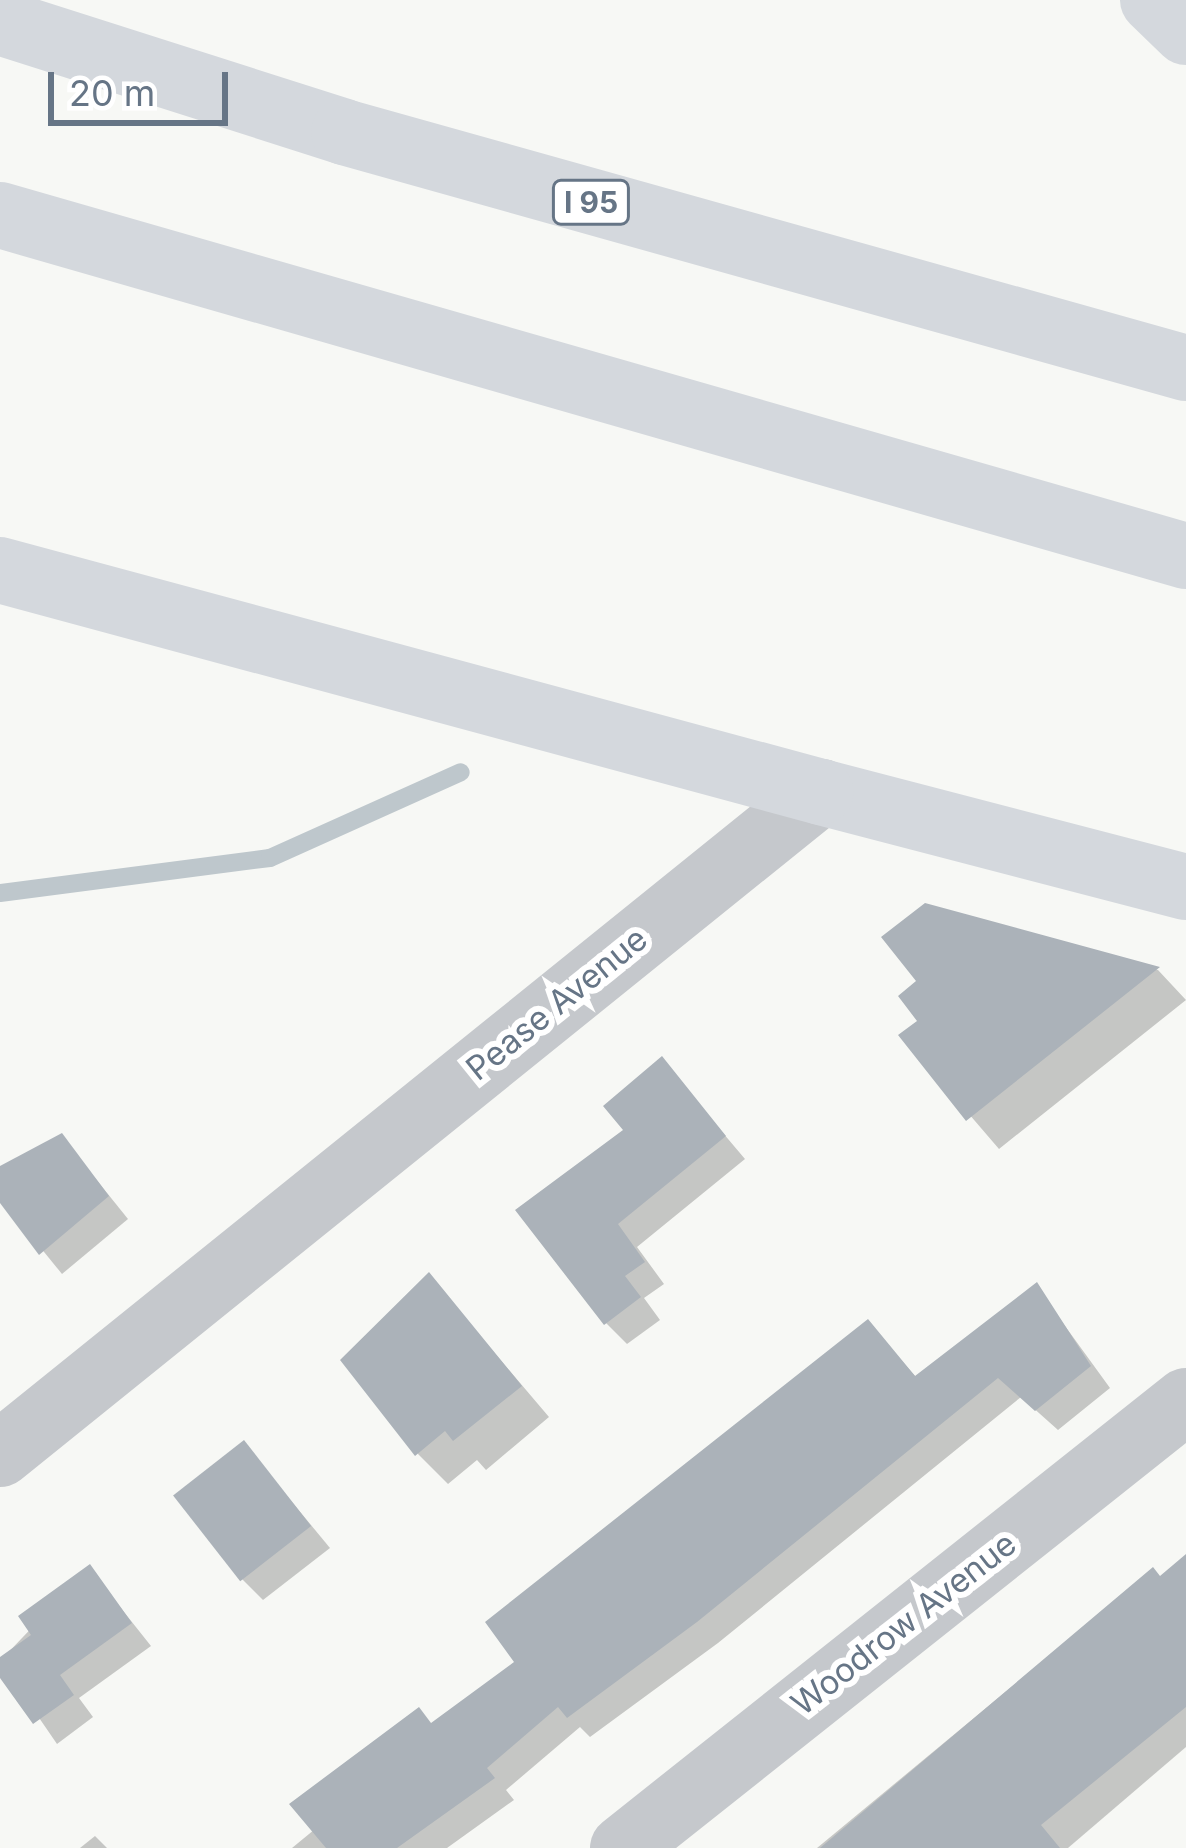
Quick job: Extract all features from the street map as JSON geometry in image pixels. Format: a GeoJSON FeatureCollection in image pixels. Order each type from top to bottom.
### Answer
{"type":"FeatureCollection","features":[{"type":"Feature","properties":{"kind":"main road"},"geometry":{"type":"LineString","coordinates":[[1153,0],[1186,32]]}},
{"type":"Feature","properties":{"kind":"main road","name":"I 95"},"geometry":{"type":"LineString","coordinates":[[0,22],[344,132],[1186,368]]}},
{"type":"Feature","properties":{"kind":"main road"},"geometry":{"type":"LineString","coordinates":[[0,215],[1186,556]]}},
{"type":"Feature","properties":{"kind":"main road"},"geometry":{"type":"LineString","coordinates":[[0,570],[1186,887]]}},
{"type":"Feature","properties":{"kind":"street","name":"Pease Avenue"},"geometry":{"type":"LineString","coordinates":[[0,1454],[821,791]]}},
{"type":"Feature","properties":{"kind":"street","name":"Woodrow Avenue"},"geometry":{"type":"LineString","coordinates":[[623,1848],[1186,1401]]}},
{"type":"Feature","properties":{"kind":"building"},"geometry":{"type":"Polygon","coordinates":[[[925,903],[1160,967],[966,1121],[898,1035],[917,1021],[898,996],[916,981],[881,937],[925,903]]]}},
{"type":"Feature","properties":{"kind":"building"},"geometry":{"type":"Polygon","coordinates":[[[662,1056],[726,1136],[618,1224],[645,1262],[625,1276],[641,1297],[604,1325],[515,1210],[623,1130],[603,1106],[662,1056]]]}},
{"type":"Feature","properties":{"kind":"building"},"geometry":{"type":"Polygon","coordinates":[[[62,1133],[109,1196],[39,1255],[0,1203],[0,1166],[62,1133]]]}},
{"type":"Feature","properties":{"kind":"building"},"geometry":{"type":"Polygon","coordinates":[[[429,1272],[522,1386],[453,1441],[445,1431],[415,1456],[340,1360],[429,1272]]]}},
{"type":"Feature","properties":{"kind":"building"},"geometry":{"type":"Polygon","coordinates":[[[1037,1282],[1091,1366],[1035,1411],[998,1378],[697,1622],[567,1718],[558,1707],[487,1768],[495,1778],[397,1848],[326,1848],[289,1804],[419,1707],[431,1723],[514,1662],[485,1622],[868,1319],[915,1376],[1037,1282]]]}},
{"type":"Feature","properties":{"kind":"building"},"geometry":{"type":"Polygon","coordinates":[[[244,1440],[311,1526],[240,1581],[173,1495],[244,1440]]]}},
{"type":"Feature","properties":{"kind":"building"},"geometry":{"type":"Polygon","coordinates":[[[1186,1554],[1186,1707],[1041,1825],[1060,1848],[820,1848],[1153,1567],[1160,1576],[1186,1554]]]}},
{"type":"Feature","properties":{"kind":"building"},"geometry":{"type":"Polygon","coordinates":[[[90,1564],[132,1623],[60,1675],[74,1695],[33,1724],[0,1678],[0,1657],[31,1635],[18,1616],[90,1564]]]}},
{"type":"Feature","properties":{"kind":"waterway"},"geometry":{"type":"LineString","coordinates":[[0,893],[270,858],[461,772]]}}]}
